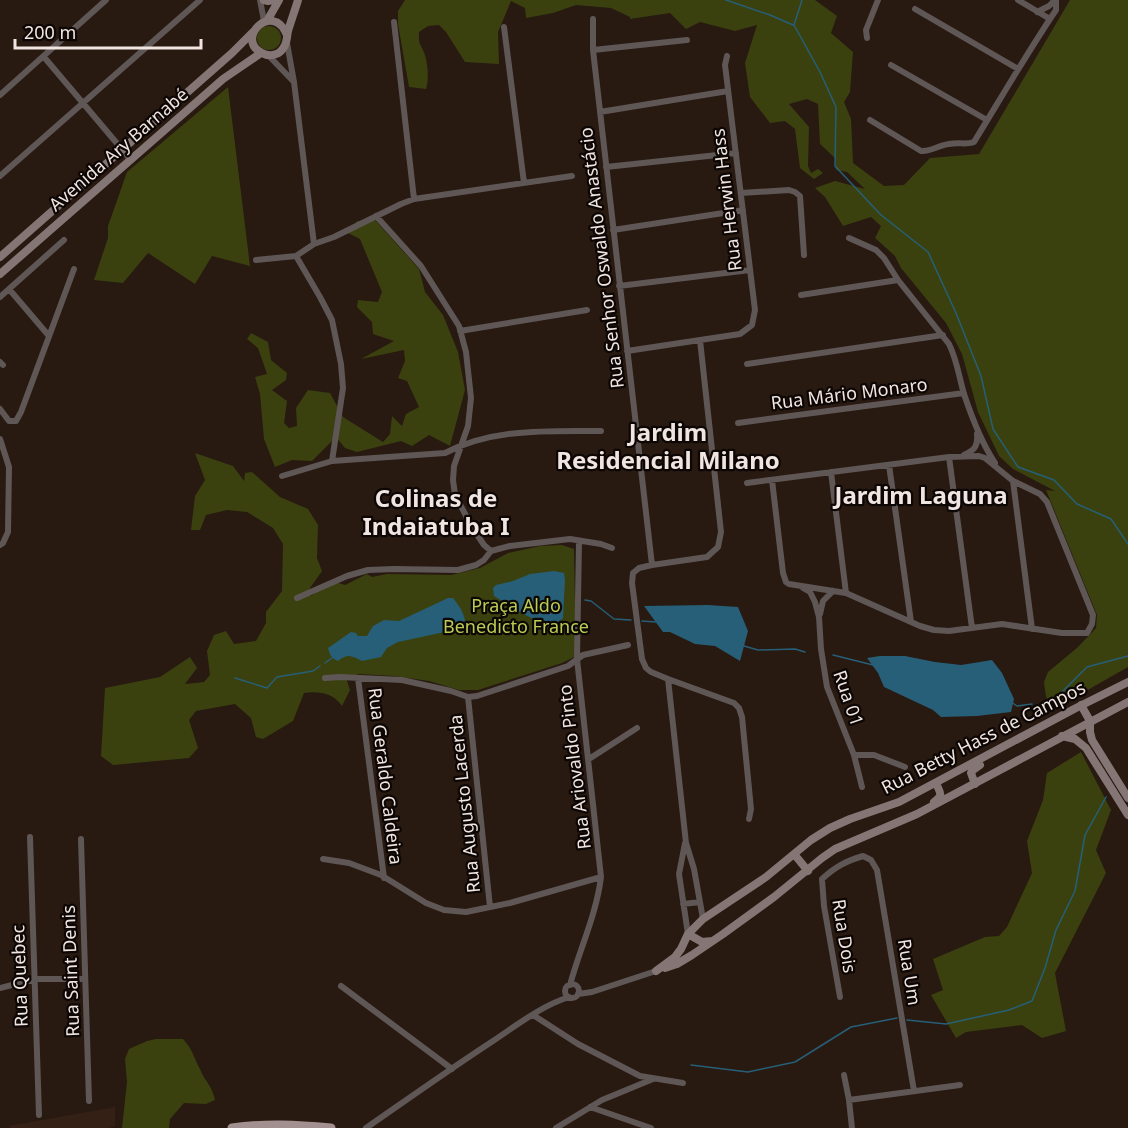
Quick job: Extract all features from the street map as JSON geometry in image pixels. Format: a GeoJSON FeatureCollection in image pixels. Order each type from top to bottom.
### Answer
{"type":"FeatureCollection","features":[{"type":"Feature","properties":{"kind":"main road"},"geometry":{"type":"LineString","coordinates":[[232,1128],[279,1124],[331,1128]]}},
{"type":"Feature","properties":{"kind":"street"},"geometry":{"type":"LineString","coordinates":[[0,94],[106,0]]}},
{"type":"Feature","properties":{"kind":"street"},"geometry":{"type":"LineString","coordinates":[[0,176],[200,0]]}},
{"type":"Feature","properties":{"kind":"street"},"geometry":{"type":"LineString","coordinates":[[276,0],[262,0],[265,21],[280,24],[284,28],[287,39],[314,244]]}},
{"type":"Feature","properties":{"kind":"street","name":"Avenida Ary Barnabé"},"geometry":{"type":"LineString","coordinates":[[0,257],[232,53],[265,21],[276,0]]}},
{"type":"Feature","properties":{"kind":"street"},"geometry":{"type":"LineString","coordinates":[[287,39],[298,0]]}},
{"type":"Feature","properties":{"kind":"street"},"geometry":{"type":"LineString","coordinates":[[867,38],[866,30],[878,0]]}},
{"type":"Feature","properties":{"kind":"street"},"geometry":{"type":"LineString","coordinates":[[1018,0],[1050,19]]}},
{"type":"Feature","properties":{"kind":"street"},"geometry":{"type":"LineString","coordinates":[[870,120],[921,152],[928,152],[949,144],[974,142],[1056,10],[1055,0],[1038,12]]}},
{"type":"Feature","properties":{"kind":"street"},"geometry":{"type":"LineString","coordinates":[[915,9],[1018,69]]}},
{"type":"Feature","properties":{"kind":"street","name":"Rua Senhor Oswaldo Anastácio"},"geometry":{"type":"LineString","coordinates":[[592,19],[593,50],[652,564]]}},
{"type":"Feature","properties":{"kind":"street"},"geometry":{"type":"LineString","coordinates":[[393,22],[414,199]]}},
{"type":"Feature","properties":{"kind":"street"},"geometry":{"type":"LineString","coordinates":[[504,27],[524,183]]}},
{"type":"Feature","properties":{"kind":"street"},"geometry":{"type":"LineString","coordinates":[[253,32],[252,40],[255,47],[294,82]]}},
{"type":"Feature","properties":{"kind":"street","name":"Avenida Ary Barnabé"},"geometry":{"type":"LineString","coordinates":[[0,274],[223,79],[264,54],[279,52],[287,39]]}},
{"type":"Feature","properties":{"kind":"street"},"geometry":{"type":"LineString","coordinates":[[593,50],[687,40]]}},
{"type":"Feature","properties":{"kind":"street","name":"Rua Herwin Hass"},"geometry":{"type":"LineString","coordinates":[[699,340],[740,334],[752,326],[755,310],[725,65],[727,56]]}},
{"type":"Feature","properties":{"kind":"street"},"geometry":{"type":"LineString","coordinates":[[44,57],[131,160]]}},
{"type":"Feature","properties":{"kind":"street"},"geometry":{"type":"LineString","coordinates":[[891,65],[987,120]]}},
{"type":"Feature","properties":{"kind":"street"},"geometry":{"type":"LineString","coordinates":[[600,112],[728,91]]}},
{"type":"Feature","properties":{"kind":"street"},"geometry":{"type":"LineString","coordinates":[[606,167],[736,153]]}},
{"type":"Feature","properties":{"kind":"street"},"geometry":{"type":"LineString","coordinates":[[256,260],[296,256],[314,244],[334,237],[414,199],[573,176]]}},
{"type":"Feature","properties":{"kind":"street"},"geometry":{"type":"LineString","coordinates":[[741,194],[789,190],[800,196],[804,255]]}},
{"type":"Feature","properties":{"kind":"street"},"geometry":{"type":"LineString","coordinates":[[613,230],[743,210]]}},
{"type":"Feature","properties":{"kind":"street"},"geometry":{"type":"LineString","coordinates":[[376,216],[421,266],[459,326],[466,352],[471,398],[468,426],[454,466],[455,495],[472,527],[490,551]]}},
{"type":"Feature","properties":{"kind":"street"},"geometry":{"type":"LineString","coordinates":[[849,238],[876,250],[884,258],[898,280],[943,335],[954,355],[977,429],[1001,471]]}},
{"type":"Feature","properties":{"kind":"street"},"geometry":{"type":"LineString","coordinates":[[0,297],[64,240]]}},
{"type":"Feature","properties":{"kind":"street"},"geometry":{"type":"LineString","coordinates":[[296,256],[332,320],[341,364],[343,388],[332,461]]}},
{"type":"Feature","properties":{"kind":"street"},"geometry":{"type":"LineString","coordinates":[[0,408],[9,422],[16,421],[74,269]]}},
{"type":"Feature","properties":{"kind":"street"},"geometry":{"type":"LineString","coordinates":[[620,286],[750,270]]}},
{"type":"Feature","properties":{"kind":"street"},"geometry":{"type":"LineString","coordinates":[[801,295],[898,280]]}},
{"type":"Feature","properties":{"kind":"street"},"geometry":{"type":"LineString","coordinates":[[9,289],[49,336]]}},
{"type":"Feature","properties":{"kind":"street"},"geometry":{"type":"LineString","coordinates":[[460,331],[587,310]]}},
{"type":"Feature","properties":{"kind":"street"},"geometry":{"type":"LineString","coordinates":[[747,364],[943,335]]}},
{"type":"Feature","properties":{"kind":"street"},"geometry":{"type":"LineString","coordinates":[[627,351],[699,340],[721,532],[718,547],[707,557],[652,564],[635,570],[632,578],[642,659],[646,668],[668,679],[734,703],[739,708],[742,717],[751,809],[749,819]]}},
{"type":"Feature","properties":{"kind":"street","name":"Rua Mário Monaro"},"geometry":{"type":"LineString","coordinates":[[738,423],[964,393]]}},
{"type":"Feature","properties":{"kind":"street"},"geometry":{"type":"LineString","coordinates":[[960,456],[976,448],[977,429]]}},
{"type":"Feature","properties":{"kind":"street"},"geometry":{"type":"LineString","coordinates":[[282,476],[332,461],[445,453],[461,445],[503,434],[539,430],[601,430]]}},
{"type":"Feature","properties":{"kind":"street"},"geometry":{"type":"LineString","coordinates":[[0,439],[9,467],[8,532],[0,545]]}},
{"type":"Feature","properties":{"kind":"street"},"geometry":{"type":"LineString","coordinates":[[747,483],[949,457],[979,456],[985,458],[1013,481],[1040,494],[1047,502],[1093,615],[1092,624],[1087,633],[1062,633],[1002,624],[949,631],[934,630],[846,593],[791,585],[786,582],[783,573],[772,480]]}},
{"type":"Feature","properties":{"kind":"street"},"geometry":{"type":"LineString","coordinates":[[949,457],[972,628]]}},
{"type":"Feature","properties":{"kind":"street"},"geometry":{"type":"LineString","coordinates":[[889,465],[911,622]]}},
{"type":"Feature","properties":{"kind":"street"},"geometry":{"type":"LineString","coordinates":[[831,472],[846,593]]}},
{"type":"Feature","properties":{"kind":"street"},"geometry":{"type":"LineString","coordinates":[[1013,481],[1032,629]]}},
{"type":"Feature","properties":{"kind":"street"},"geometry":{"type":"LineString","coordinates":[[297,598],[347,576],[368,570],[458,570],[476,565],[484,560],[490,551],[510,546],[570,539],[612,548]]}},
{"type":"Feature","properties":{"kind":"street","name":"Rua Ariovaldo Pinto"},"geometry":{"type":"LineString","coordinates":[[568,987],[592,921],[602,878],[577,659],[579,542]]}},
{"type":"Feature","properties":{"kind":"street","name":"Rua 01"},"geometry":{"type":"LineString","coordinates":[[800,586],[810,592],[813,597],[819,617],[820,649],[827,687],[854,755],[862,787]]}},
{"type":"Feature","properties":{"kind":"street","name":"Rua 01"},"geometry":{"type":"LineString","coordinates":[[819,617],[823,601],[833,591]]}},
{"type":"Feature","properties":{"kind":"street"},"geometry":{"type":"LineString","coordinates":[[325,678],[402,680],[468,697],[568,666],[583,655],[628,645]]}},
{"type":"Feature","properties":{"kind":"street","name":"Rua Geraldo Caldeira"},"geometry":{"type":"LineString","coordinates":[[358,678],[384,878]]}},
{"type":"Feature","properties":{"kind":"street"},"geometry":{"type":"LineString","coordinates":[[668,679],[686,843],[694,869],[703,919]]}},
{"type":"Feature","properties":{"kind":"street","name":"Rua Betty Hass de Campos"},"geometry":{"type":"LineString","coordinates":[[656,971],[675,957],[688,934],[703,919],[766,877],[811,840],[830,828],[899,802],[1128,682]]}},
{"type":"Feature","properties":{"kind":"street","name":"Rua Augusto Lacerda"},"geometry":{"type":"LineString","coordinates":[[468,697],[489,907]]}},
{"type":"Feature","properties":{"kind":"street","name":"Rua Betty Hass de Campos"},"geometry":{"type":"LineString","coordinates":[[578,993],[592,992],[677,964],[774,897],[835,849],[916,814],[1128,702]]}},
{"type":"Feature","properties":{"kind":"street"},"geometry":{"type":"LineString","coordinates":[[1081,705],[1090,721],[1092,740],[1128,798]]}},
{"type":"Feature","properties":{"kind":"street"},"geometry":{"type":"LineString","coordinates":[[589,759],[637,728]]}},
{"type":"Feature","properties":{"kind":"street"},"geometry":{"type":"LineString","coordinates":[[1062,736],[1079,742],[1086,748],[1128,815]]}},
{"type":"Feature","properties":{"kind":"street"},"geometry":{"type":"LineString","coordinates":[[975,784],[971,777],[973,770],[1007,745]]}},
{"type":"Feature","properties":{"kind":"street"},"geometry":{"type":"LineString","coordinates":[[854,755],[874,755],[905,767]]}},
{"type":"Feature","properties":{"kind":"street"},"geometry":{"type":"LineString","coordinates":[[916,814],[940,798],[936,783]]}},
{"type":"Feature","properties":{"kind":"street","name":"Rua Quebec"},"geometry":{"type":"LineString","coordinates":[[30,837],[39,1115]]}},
{"type":"Feature","properties":{"kind":"street","name":"Rua Saint Denis"},"geometry":{"type":"LineString","coordinates":[[81,839],[89,1101]]}},
{"type":"Feature","properties":{"kind":"street"},"geometry":{"type":"LineString","coordinates":[[686,843],[679,874],[688,934],[702,942],[714,940]]}},
{"type":"Feature","properties":{"kind":"street"},"geometry":{"type":"LineString","coordinates":[[794,854],[808,871]]}},
{"type":"Feature","properties":{"kind":"street","name":"Rua Um"},"geometry":{"type":"LineString","coordinates":[[822,879],[833,869],[849,860],[864,856],[872,860],[878,870],[914,1091]]}},
{"type":"Feature","properties":{"kind":"street"},"geometry":{"type":"LineString","coordinates":[[323,859],[349,863],[384,878],[426,903],[444,910],[466,912],[602,878]]}},
{"type":"Feature","properties":{"kind":"street","name":"Rua Dois"},"geometry":{"type":"LineString","coordinates":[[822,879],[824,906],[840,997]]}},
{"type":"Feature","properties":{"kind":"street"},"geometry":{"type":"LineString","coordinates":[[683,904],[700,902]]}},
{"type":"Feature","properties":{"kind":"street"},"geometry":{"type":"LineString","coordinates":[[0,988],[34,979],[84,980]]}},
{"type":"Feature","properties":{"kind":"street"},"geometry":{"type":"LineString","coordinates":[[366,1128],[533,1015],[556,1002],[574,998],[578,993],[577,988],[574,985],[568,987],[556,1002]]}},
{"type":"Feature","properties":{"kind":"street"},"geometry":{"type":"LineString","coordinates":[[341,986],[452,1068]]}},
{"type":"Feature","properties":{"kind":"street"},"geometry":{"type":"LineString","coordinates":[[568,987],[565,993],[569,998]]}},
{"type":"Feature","properties":{"kind":"street"},"geometry":{"type":"LineString","coordinates":[[533,1015],[578,1044],[640,1076],[683,1083]]}},
{"type":"Feature","properties":{"kind":"street"},"geometry":{"type":"LineString","coordinates":[[844,1075],[852,1128]]}},
{"type":"Feature","properties":{"kind":"street"},"geometry":{"type":"LineString","coordinates":[[556,1128],[602,1100],[654,1078]]}},
{"type":"Feature","properties":{"kind":"street"},"geometry":{"type":"LineString","coordinates":[[849,1101],[960,1085]]}},
{"type":"Feature","properties":{"kind":"street"},"geometry":{"type":"LineString","coordinates":[[590,1107],[651,1128]]}},
{"type":"Feature","properties":{"kind":"shaded area"},"geometry":{"type":"Polygon","coordinates":[[[115,1107],[115,1126],[109,1128],[10,1128],[9,1126],[115,1107]]]}},
{"type":"Feature","properties":{"kind":"green space"},"geometry":{"type":"Polygon","coordinates":[[[405,0],[815,0],[837,16],[831,33],[853,52],[850,92],[844,102],[851,119],[853,163],[884,186],[904,185],[930,158],[979,154],[1070,0],[1128,0],[1128,667],[1056,708],[1046,697],[1044,682],[1048,672],[1078,647],[1096,628],[1097,615],[1046,490],[1055,491],[1013,469],[999,456],[978,412],[962,354],[946,323],[901,268],[895,256],[875,238],[881,226],[871,217],[843,226],[825,197],[815,188],[835,181],[865,189],[847,172],[836,170],[835,158],[820,144],[818,104],[807,99],[789,104],[809,127],[808,166],[811,173],[818,169],[823,173],[814,179],[800,168],[795,129],[785,121],[770,123],[750,97],[745,63],[757,25],[735,31],[700,22],[686,29],[670,13],[630,19],[611,8],[576,5],[553,13],[526,18],[525,8],[511,1],[498,32],[499,64],[465,62],[439,25],[428,26],[419,32],[419,42],[425,55],[427,68],[426,89],[409,87],[398,24],[398,11],[405,0]]]}},
{"type":"Feature","properties":{"kind":"green space"},"geometry":{"type":"Polygon","coordinates":[[[269,26],[274,27],[280,33],[280,43],[274,49],[269,50],[264,49],[258,43],[257,38],[258,33],[264,27],[269,26]]]}},
{"type":"Feature","properties":{"kind":"green space"},"geometry":{"type":"Polygon","coordinates":[[[228,87],[250,266],[212,256],[195,284],[148,253],[123,283],[94,280],[108,238],[108,226],[127,172],[228,87]]]}},
{"type":"Feature","properties":{"kind":"green space"},"geometry":{"type":"Polygon","coordinates":[[[375,220],[419,269],[425,292],[443,315],[458,352],[465,390],[450,446],[429,435],[412,446],[401,441],[357,452],[345,448],[336,437],[312,461],[292,460],[275,467],[264,439],[260,394],[255,377],[267,374],[258,348],[247,339],[251,333],[268,342],[271,360],[287,373],[286,380],[272,390],[287,401],[284,423],[289,428],[297,426],[296,408],[308,390],[330,393],[343,417],[383,442],[390,434],[392,416],[402,426],[406,414],[419,407],[407,381],[398,378],[405,361],[404,350],[361,359],[394,341],[373,334],[372,322],[357,307],[358,300],[378,302],[382,292],[360,239],[348,233],[357,221],[375,220]]]}},
{"type":"Feature","properties":{"kind":"green space","name":"Praça Aldo Benedicto France"},"geometry":{"type":"Polygon","coordinates":[[[195,453],[233,466],[244,481],[245,473],[252,472],[280,497],[308,509],[318,525],[317,558],[322,571],[310,588],[311,596],[332,581],[345,585],[367,574],[372,577],[387,574],[451,575],[480,568],[508,553],[540,546],[562,545],[574,549],[576,656],[562,663],[478,690],[459,690],[429,681],[394,676],[359,674],[346,678],[350,690],[342,706],[334,698],[325,694],[304,693],[293,721],[263,739],[256,737],[251,718],[235,704],[196,711],[189,720],[198,748],[189,758],[113,765],[101,756],[105,688],[160,677],[190,657],[197,668],[185,684],[204,682],[210,675],[207,651],[214,635],[226,631],[234,644],[256,641],[266,623],[266,612],[282,591],[283,544],[273,528],[247,512],[227,510],[206,515],[200,530],[191,530],[195,496],[205,480],[195,453]]]}},
{"type":"Feature","properties":{"kind":"green space"},"geometry":{"type":"Polygon","coordinates":[[[1081,752],[1111,810],[1096,850],[1106,873],[1055,973],[1066,1031],[1042,1038],[1022,1025],[966,1032],[956,1038],[931,995],[943,990],[933,959],[985,937],[999,936],[1007,927],[1032,873],[1027,841],[1043,800],[1047,773],[1081,752]]]}},
{"type":"Feature","properties":{"kind":"green space"},"geometry":{"type":"Polygon","coordinates":[[[156,1039],[183,1039],[191,1050],[215,1100],[206,1104],[184,1103],[170,1119],[169,1128],[122,1128],[127,1082],[125,1059],[129,1049],[156,1039]]]}},
{"type":"Feature","properties":{"kind":"water"},"geometry":{"type":"Polygon","coordinates":[[[554,571],[564,573],[565,580],[563,618],[557,622],[541,622],[494,596],[493,588],[496,585],[530,574],[554,571]]]}},
{"type":"Feature","properties":{"kind":"water"},"geometry":{"type":"Polygon","coordinates":[[[448,598],[453,598],[461,609],[465,630],[398,642],[387,648],[381,657],[362,661],[350,656],[338,661],[330,654],[328,648],[351,632],[358,636],[367,636],[373,626],[384,620],[399,621],[448,598]]]}},
{"type":"Feature","properties":{"kind":"water"},"geometry":{"type":"Polygon","coordinates":[[[644,606],[738,607],[748,631],[740,661],[715,646],[695,644],[670,632],[663,632],[644,606]]]}},
{"type":"Feature","properties":{"kind":"water"},"geometry":{"type":"Polygon","coordinates":[[[905,656],[961,665],[992,660],[1002,673],[1014,699],[1011,712],[941,717],[933,710],[884,687],[878,673],[867,658],[905,656]]]}},
{"type":"Feature","properties":{"kind":"waterway"},"geometry":{"type":"LineString","coordinates":[[726,0],[793,25]]}},
{"type":"Feature","properties":{"kind":"waterway"},"geometry":{"type":"LineString","coordinates":[[802,0],[794,25],[836,107],[835,166],[881,215],[928,252],[981,376],[993,429],[1018,467],[1054,480],[1077,504],[1111,519],[1128,544]]}},
{"type":"Feature","properties":{"kind":"waterway"},"geometry":{"type":"LineString","coordinates":[[585,600],[591,601],[614,619],[631,620]]}},
{"type":"Feature","properties":{"kind":"waterway"},"geometry":{"type":"LineString","coordinates":[[642,621],[656,622]]}},
{"type":"Feature","properties":{"kind":"waterway"},"geometry":{"type":"LineString","coordinates":[[744,646],[758,650],[795,649],[805,652]]}},
{"type":"Feature","properties":{"kind":"waterway"},"geometry":{"type":"LineString","coordinates":[[833,655],[873,665]]}},
{"type":"Feature","properties":{"kind":"waterway"},"geometry":{"type":"LineString","coordinates":[[1048,701],[1054,700],[1087,667],[1128,656]]}},
{"type":"Feature","properties":{"kind":"waterway"},"geometry":{"type":"LineString","coordinates":[[325,663],[332,658]]}},
{"type":"Feature","properties":{"kind":"waterway"},"geometry":{"type":"LineString","coordinates":[[235,678],[267,688],[277,677],[313,671],[320,666]]}},
{"type":"Feature","properties":{"kind":"waterway"},"geometry":{"type":"LineString","coordinates":[[1011,702],[1017,706],[1032,704]]}},
{"type":"Feature","properties":{"kind":"waterway"},"geometry":{"type":"LineString","coordinates":[[907,1020],[946,1024],[1009,1010],[1032,1001],[1056,930],[1075,891],[1085,835],[1106,797]]}},
{"type":"Feature","properties":{"kind":"waterway"},"geometry":{"type":"LineString","coordinates":[[691,1065],[748,1072],[795,1062],[851,1027],[897,1018]]}},
{"type":"Feature","properties":{"kind":"district","name":"Jardim Residencial Milano"},"geometry":{"type":"Point","coordinates":[668,445]}},
{"type":"Feature","properties":{"kind":"district","name":"Jardim Laguna"},"geometry":{"type":"Point","coordinates":[921,494]}},
{"type":"Feature","properties":{"kind":"district","name":"Colinas de Indaiatuba I"},"geometry":{"type":"Point","coordinates":[436,511]}}]}
